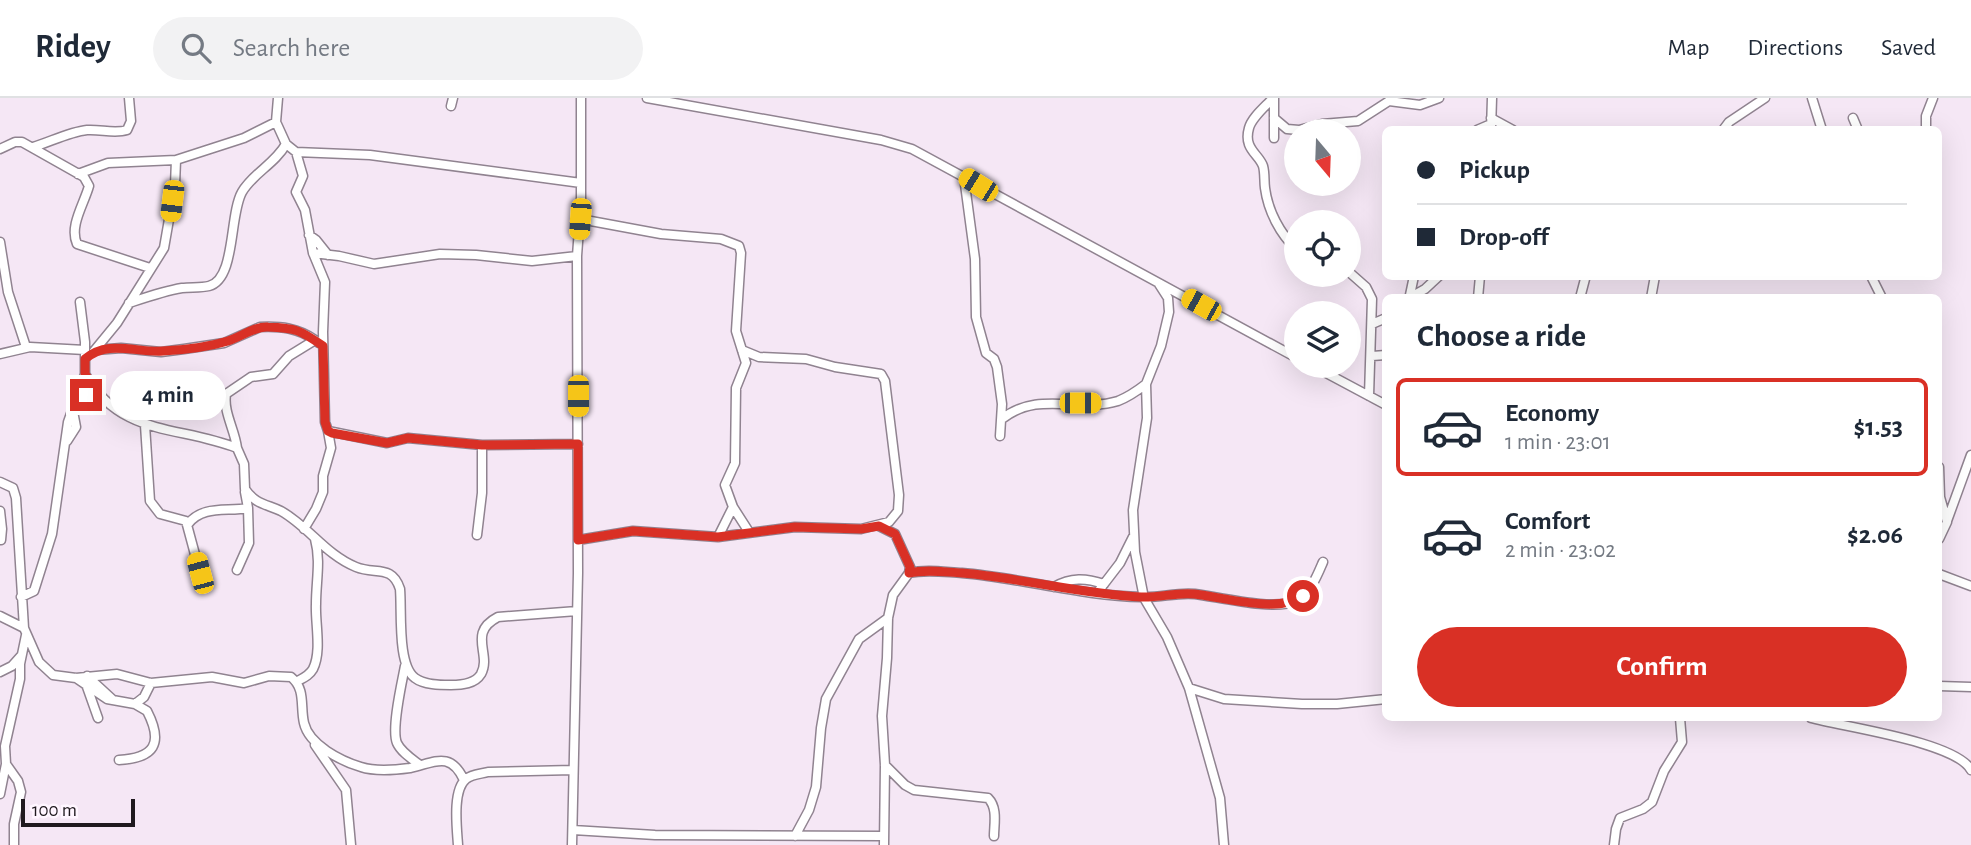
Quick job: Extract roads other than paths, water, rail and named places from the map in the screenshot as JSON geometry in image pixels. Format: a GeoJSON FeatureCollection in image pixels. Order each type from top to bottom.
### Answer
{"type":"FeatureCollection","features":[{"type":"Feature","properties":{"kind":"street"},"geometry":{"type":"LineString","coordinates":[[33,147],[79,131],[127,130],[131,124],[129,98]]}},
{"type":"Feature","properties":{"kind":"street"},"geometry":{"type":"LineString","coordinates":[[278,98],[276,122],[286,144],[296,152],[303,176],[296,192],[305,210],[313,253],[325,282],[319,343],[325,422],[331,448],[323,476],[323,492],[304,529]]}},
{"type":"Feature","properties":{"kind":"street"},"geometry":{"type":"LineString","coordinates":[[572,845],[578,540],[577,256],[581,183],[581,98]]}},
{"type":"Feature","properties":{"kind":"street"},"geometry":{"type":"LineString","coordinates":[[648,98],[701,102],[781,124],[898,144],[930,157],[991,194],[1284,351]]}},
{"type":"Feature","properties":{"kind":"street"},"geometry":{"type":"LineString","coordinates":[[1273,98],[1274,138]]}},
{"type":"Feature","properties":{"kind":"street"},"geometry":{"type":"LineString","coordinates":[[1273,98],[1250,125],[1249,141],[1254,156],[1263,166],[1266,197],[1284,234]]}},
{"type":"Feature","properties":{"kind":"street"},"geometry":{"type":"LineString","coordinates":[[1274,118],[1287,129],[1299,130],[1322,124],[1358,121],[1393,100],[1420,105],[1439,98]]}},
{"type":"Feature","properties":{"kind":"street"},"geometry":{"type":"LineString","coordinates":[[1491,124],[1492,98]]}},
{"type":"Feature","properties":{"kind":"street"},"geometry":{"type":"LineString","coordinates":[[1726,126],[1765,98]]}},
{"type":"Feature","properties":{"kind":"street"},"geometry":{"type":"LineString","coordinates":[[1812,98],[1821,126]]}},
{"type":"Feature","properties":{"kind":"street"},"geometry":{"type":"LineString","coordinates":[[1926,126],[1926,116],[1933,98]]}},
{"type":"Feature","properties":{"kind":"street"},"geometry":{"type":"LineString","coordinates":[[1853,118],[1856,126]]}},
{"type":"Feature","properties":{"kind":"street"},"geometry":{"type":"LineString","coordinates":[[78,174],[108,163],[176,160],[244,138],[276,122]]}},
{"type":"Feature","properties":{"kind":"street"},"geometry":{"type":"LineString","coordinates":[[0,149],[18,141],[33,147],[86,180],[89,186],[76,223],[77,244],[150,268]]}},
{"type":"Feature","properties":{"kind":"street"},"geometry":{"type":"LineString","coordinates":[[129,303],[166,291],[209,286],[218,282],[227,267],[233,220],[242,193],[281,153],[286,144]]}},
{"type":"Feature","properties":{"kind":"street"},"geometry":{"type":"LineString","coordinates":[[296,152],[370,155],[581,183]]}},
{"type":"Feature","properties":{"kind":"street"},"geometry":{"type":"LineString","coordinates":[[96,350],[164,248],[176,160]]}},
{"type":"Feature","properties":{"kind":"street"},"geometry":{"type":"LineString","coordinates":[[964,177],[975,259],[976,317],[986,353],[994,359],[997,367],[1002,419],[1000,436]]}},
{"type":"Feature","properties":{"kind":"street"},"geometry":{"type":"LineString","coordinates":[[580,219],[662,234],[722,239],[739,246],[741,253],[736,331],[746,363],[736,388],[737,451],[732,472],[725,485],[733,507],[749,531]]}},
{"type":"Feature","properties":{"kind":"street"},"geometry":{"type":"LineString","coordinates":[[309,235],[328,255]]}},
{"type":"Feature","properties":{"kind":"street"},"geometry":{"type":"LineString","coordinates":[[0,242],[4,273],[26,347]]}},
{"type":"Feature","properties":{"kind":"street"},"geometry":{"type":"LineString","coordinates":[[313,253],[374,264],[440,254],[532,261],[577,256]]}},
{"type":"Feature","properties":{"kind":"street"},"geometry":{"type":"LineString","coordinates":[[1361,280],[1370,293],[1372,356],[1369,396]]}},
{"type":"Feature","properties":{"kind":"street"},"geometry":{"type":"LineString","coordinates":[[1414,294],[1425,289],[1435,280]]}},
{"type":"Feature","properties":{"kind":"street"},"geometry":{"type":"LineString","coordinates":[[1158,281],[1168,298],[1169,312],[1161,346],[1146,384],[1146,418],[1135,491],[1134,534],[1137,565],[1144,598],[1158,619],[1189,688],[1220,798],[1224,845]]}},
{"type":"Feature","properties":{"kind":"street"},"geometry":{"type":"LineString","coordinates":[[21,597],[34,591],[48,547],[74,402],[85,374],[80,302]]}},
{"type":"Feature","properties":{"kind":"street"},"geometry":{"type":"LineString","coordinates":[[1372,324],[1382,320]]}},
{"type":"Feature","properties":{"kind":"street"},"geometry":{"type":"LineString","coordinates":[[0,354],[26,347],[85,354],[96,350],[121,348],[161,352],[224,343],[260,327],[297,329],[319,343]]}},
{"type":"Feature","properties":{"kind":"street"},"geometry":{"type":"LineString","coordinates":[[237,570],[249,542],[248,508],[244,464],[226,410],[226,394],[251,377],[273,374],[289,356],[319,343]]}},
{"type":"Feature","properties":{"kind":"street"},"geometry":{"type":"LineString","coordinates":[[578,540],[633,531],[718,537],[795,527],[861,529],[879,526],[895,517],[899,506],[898,469],[884,377],[876,372],[835,367],[806,359],[768,358],[742,350]]}},
{"type":"Feature","properties":{"kind":"street"},"geometry":{"type":"LineString","coordinates":[[1372,356],[1382,355]]}},
{"type":"Feature","properties":{"kind":"street"},"geometry":{"type":"LineString","coordinates":[[85,374],[96,391],[119,413],[145,425],[192,434],[237,448]]}},
{"type":"Feature","properties":{"kind":"street"},"geometry":{"type":"LineString","coordinates":[[1335,378],[1382,403]]}},
{"type":"Feature","properties":{"kind":"street"},"geometry":{"type":"LineString","coordinates":[[1002,419],[1029,404],[1103,403],[1118,400],[1146,384]]}},
{"type":"Feature","properties":{"kind":"street"},"geometry":{"type":"LineString","coordinates":[[74,402],[96,391]]}},
{"type":"Feature","properties":{"kind":"street"},"geometry":{"type":"LineString","coordinates":[[145,425],[150,501],[160,514],[183,518],[188,524],[188,533],[200,573]]}},
{"type":"Feature","properties":{"kind":"street"},"geometry":{"type":"LineString","coordinates":[[328,431],[381,442],[408,438],[482,445],[578,444]]}},
{"type":"Feature","properties":{"kind":"street"},"geometry":{"type":"LineString","coordinates":[[477,535],[482,493],[482,445]]}},
{"type":"Feature","properties":{"kind":"street"},"geometry":{"type":"LineString","coordinates":[[1942,533],[1971,455]]}},
{"type":"Feature","properties":{"kind":"street"},"geometry":{"type":"LineString","coordinates":[[0,794],[6,764],[5,746],[20,679],[25,631],[16,498],[13,488],[3,482]]}},
{"type":"Feature","properties":{"kind":"street"},"geometry":{"type":"LineString","coordinates":[[245,489],[259,504],[282,512],[351,564],[384,572],[397,581],[402,608],[405,666],[397,714],[396,741],[402,750],[420,765]]}},
{"type":"Feature","properties":{"kind":"street"},"geometry":{"type":"LineString","coordinates":[[1942,504],[1947,522]]}},
{"type":"Feature","properties":{"kind":"street"},"geometry":{"type":"LineString","coordinates":[[718,537],[733,507]]}},
{"type":"Feature","properties":{"kind":"street"},"geometry":{"type":"LineString","coordinates":[[188,524],[207,511],[248,508]]}},
{"type":"Feature","properties":{"kind":"street"},"geometry":{"type":"LineString","coordinates":[[0,512],[1,540]]}},
{"type":"Feature","properties":{"kind":"street"},"geometry":{"type":"LineString","coordinates":[[573,830],[619,834],[794,836],[884,841],[885,765],[882,716],[888,618],[893,595],[909,573],[910,567],[895,534],[879,526]]}},
{"type":"Feature","properties":{"kind":"street"},"geometry":{"type":"LineString","coordinates":[[1097,593],[1126,552],[1134,534]]}},
{"type":"Feature","properties":{"kind":"street"},"geometry":{"type":"LineString","coordinates":[[296,682],[307,677],[316,660],[319,566],[315,539]]}},
{"type":"Feature","properties":{"kind":"street"},"geometry":{"type":"LineString","coordinates":[[909,573],[927,571],[994,576],[1054,587],[1144,598],[1183,593],[1233,601],[1287,603],[1303,596],[1315,580],[1323,562]]}},
{"type":"Feature","properties":{"kind":"street"},"geometry":{"type":"LineString","coordinates":[[1942,575],[1971,586]]}},
{"type":"Feature","properties":{"kind":"street"},"geometry":{"type":"LineString","coordinates":[[1054,587],[1076,578],[1104,584]]}},
{"type":"Feature","properties":{"kind":"street"},"geometry":{"type":"LineString","coordinates":[[405,666],[420,682],[463,685],[477,679],[482,672],[481,640],[484,629],[491,621],[512,615],[577,611]]}},
{"type":"Feature","properties":{"kind":"street"},"geometry":{"type":"LineString","coordinates":[[0,616],[25,631],[43,668],[53,675],[76,678],[117,674],[151,683],[212,677],[244,683],[281,675],[291,677],[302,696],[304,725],[346,790],[351,845]]}},
{"type":"Feature","properties":{"kind":"street"},"geometry":{"type":"LineString","coordinates":[[794,836],[814,799],[826,699],[859,639],[888,618]]}},
{"type":"Feature","properties":{"kind":"street"},"geometry":{"type":"LineString","coordinates":[[0,673],[22,656]]}},
{"type":"Feature","properties":{"kind":"street"},"geometry":{"type":"LineString","coordinates":[[87,676],[114,701]]}},
{"type":"Feature","properties":{"kind":"street"},"geometry":{"type":"LineString","coordinates":[[76,678],[114,701],[135,705],[147,712],[154,744],[151,750],[144,757],[119,760]]}},
{"type":"Feature","properties":{"kind":"street"},"geometry":{"type":"LineString","coordinates":[[135,705],[144,697],[151,683]]}},
{"type":"Feature","properties":{"kind":"street"},"geometry":{"type":"LineString","coordinates":[[1942,686],[1971,687]]}},
{"type":"Feature","properties":{"kind":"street"},"geometry":{"type":"LineString","coordinates":[[87,687],[98,718]]}},
{"type":"Feature","properties":{"kind":"street"},"geometry":{"type":"LineString","coordinates":[[1189,688],[1224,699],[1302,704],[1382,699]]}},
{"type":"Feature","properties":{"kind":"street"},"geometry":{"type":"LineString","coordinates":[[1614,845],[1620,818],[1643,808],[1654,799],[1664,771],[1682,742],[1680,721]]}},
{"type":"Feature","properties":{"kind":"street"},"geometry":{"type":"LineString","coordinates":[[1832,721],[1930,746],[1962,759],[1971,771]]}},
{"type":"Feature","properties":{"kind":"street"},"geometry":{"type":"LineString","coordinates":[[312,739],[342,759],[366,769],[394,769],[446,760],[456,766],[464,780]]}},
{"type":"Feature","properties":{"kind":"street"},"geometry":{"type":"LineString","coordinates":[[6,764],[18,781],[21,792],[14,824],[14,845]]}},
{"type":"Feature","properties":{"kind":"street"},"geometry":{"type":"LineString","coordinates":[[885,765],[914,790],[927,794],[988,798],[994,810],[994,836]]}},
{"type":"Feature","properties":{"kind":"street"},"geometry":{"type":"LineString","coordinates":[[458,845],[457,805],[464,780],[488,772],[573,769]]}}]}
